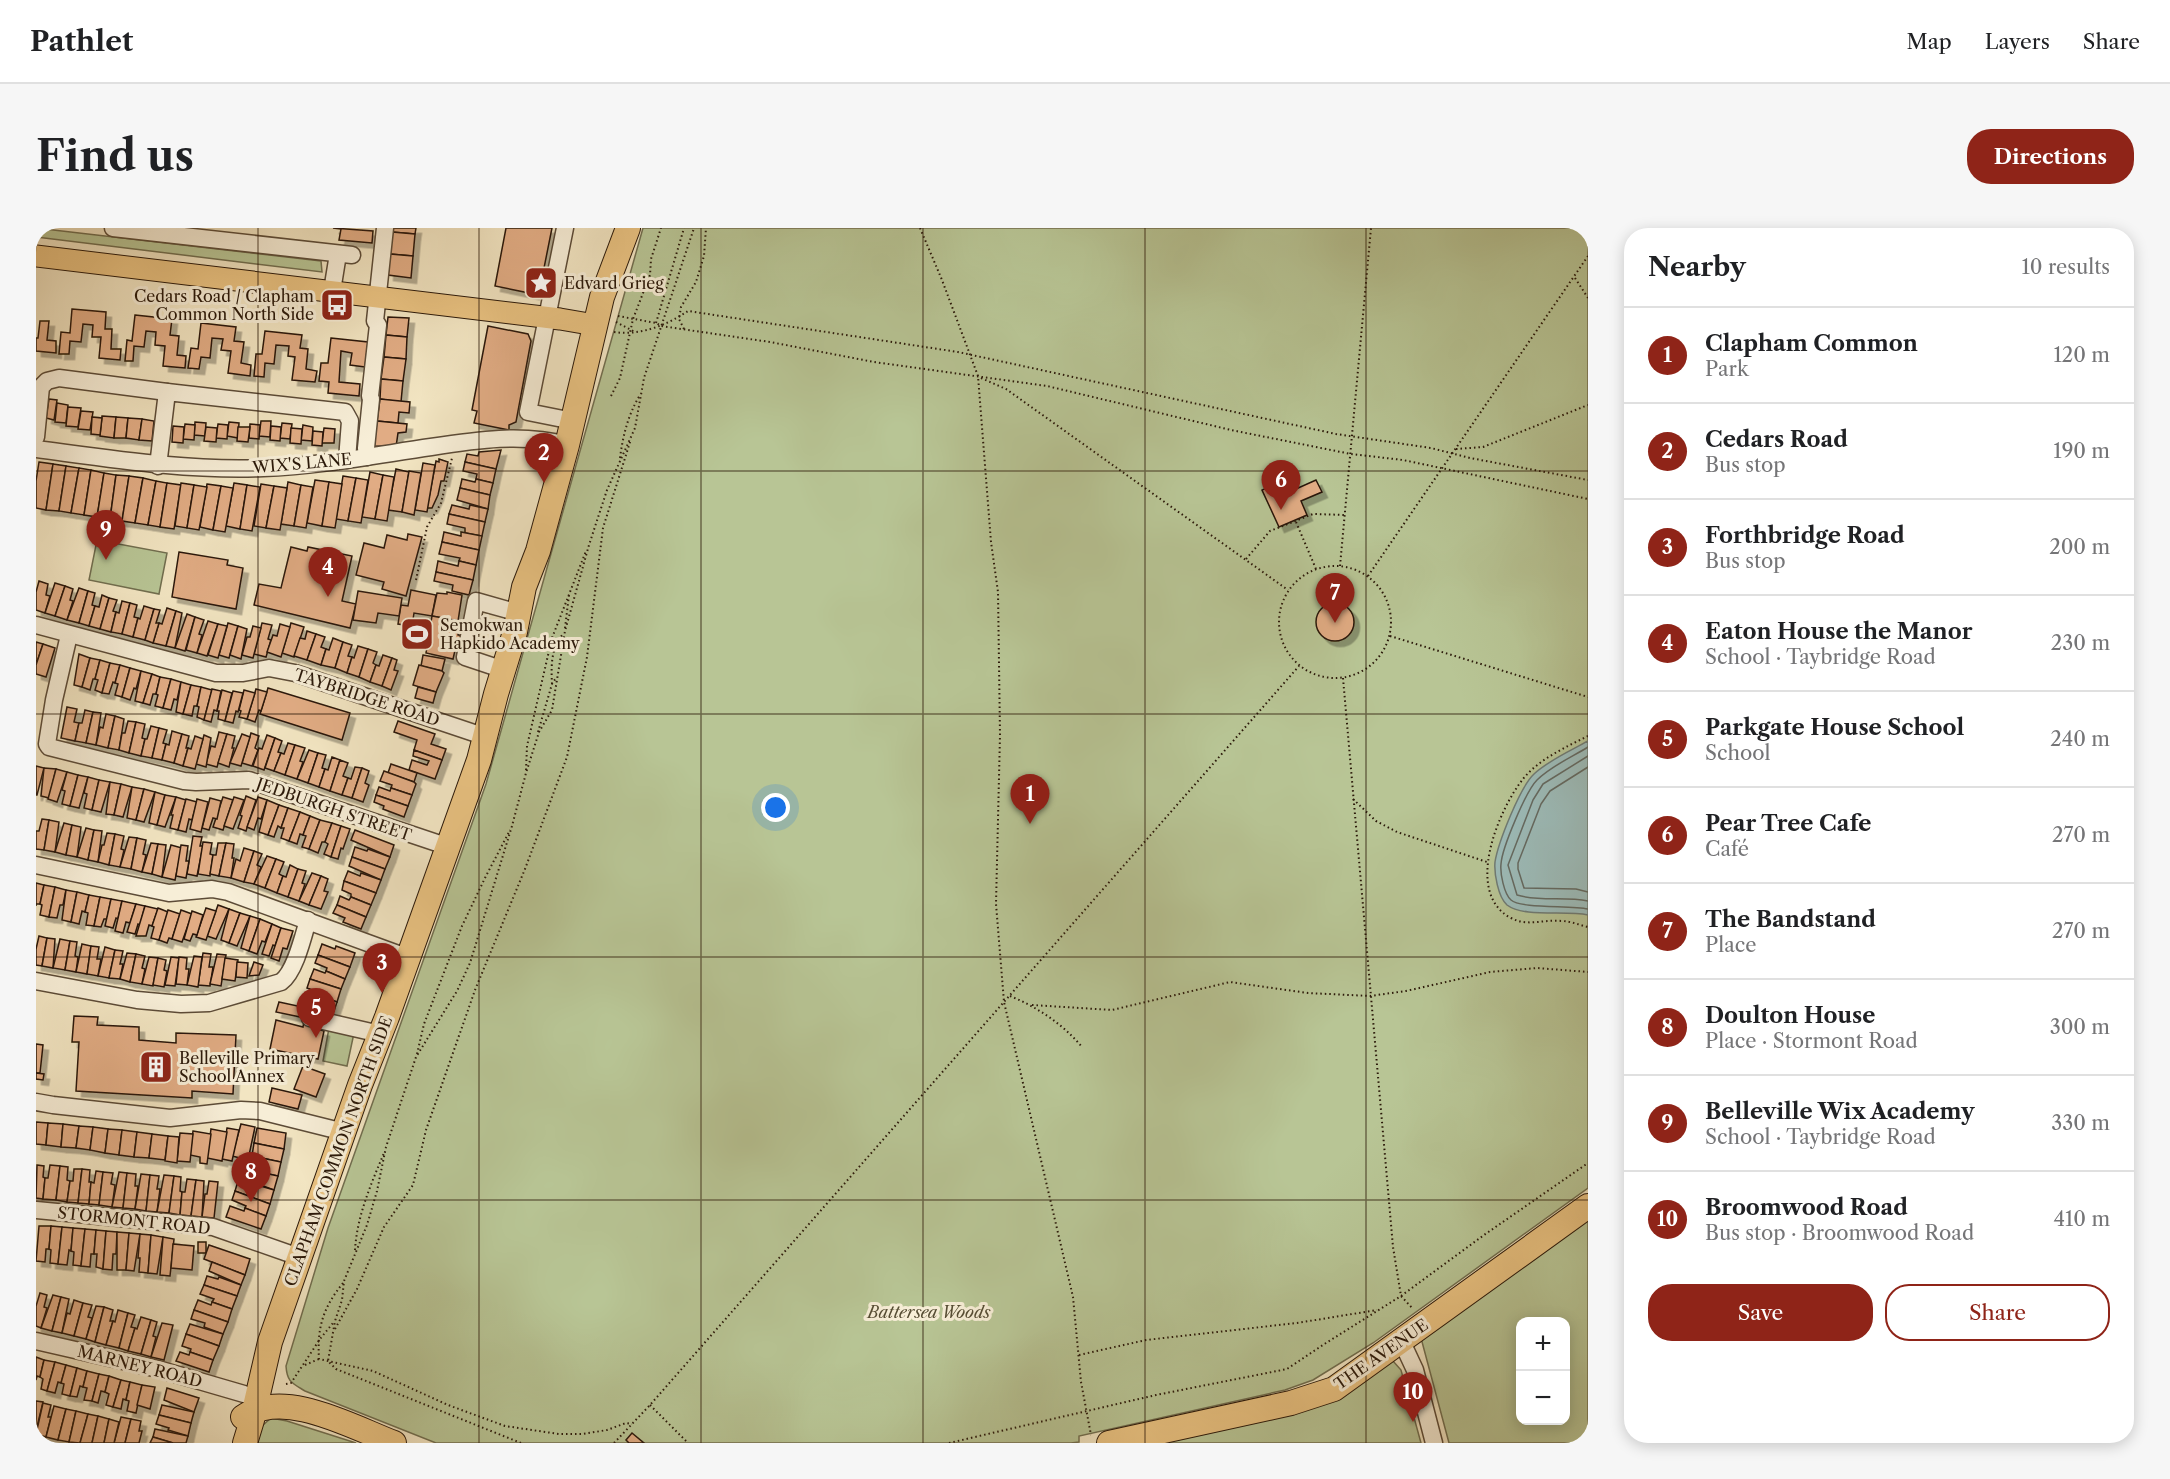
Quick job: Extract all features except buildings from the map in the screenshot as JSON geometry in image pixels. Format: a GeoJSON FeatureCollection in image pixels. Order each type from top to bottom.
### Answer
{"type":"FeatureCollection","features":[{"type":"Feature","properties":{"kind":"highway","name":"CLAPHAM COMMON NORTH SIDE"},"geometry":{"type":"LineString","coordinates":[[242,1423],[360,1085],[409,958],[486,736],[524,587],[538,551],[592,346],[605,320],[605,288],[624,229]]}},
{"type":"Feature","properties":{"kind":"highway","name":"THE AVENUE"},"geometry":{"type":"LineString","coordinates":[[1100,1439],[1150,1439],[1290,1403],[1334,1389],[1588,1206]]}},
{"type":"Feature","properties":{"kind":"highway"},"geometry":{"type":"LineString","coordinates":[[267,1352],[274,1364],[274,1382],[278,1388],[308,1409],[394,1443]]}},
{"type":"Feature","properties":{"kind":"highway"},"geometry":{"type":"LineString","coordinates":[[242,1423],[270,1406],[308,1409]]}},
{"type":"Feature","properties":{"kind":"main road"},"geometry":{"type":"LineString","coordinates":[[36,256],[546,317],[605,320]]}},
{"type":"Feature","properties":{"kind":"street"},"geometry":{"type":"LineString","coordinates":[[113,228],[345,255],[333,291]]}},
{"type":"Feature","properties":{"kind":"street"},"geometry":{"type":"LineString","coordinates":[[368,457],[366,448],[378,325],[375,321],[385,228]]}},
{"type":"Feature","properties":{"kind":"street"},"geometry":{"type":"LineString","coordinates":[[565,228],[528,412],[573,421]]}},
{"type":"Feature","properties":{"kind":"street"},"geometry":{"type":"LineString","coordinates":[[36,437],[41,387],[47,381],[59,378],[345,412],[350,421],[347,460]]}},
{"type":"Feature","properties":{"kind":"street"},"geometry":{"type":"LineString","coordinates":[[158,466],[167,392]]}},
{"type":"Feature","properties":{"kind":"street","name":"WIX'S LANE"},"geometry":{"type":"LineString","coordinates":[[36,449],[158,466],[264,468],[347,460],[454,444],[525,438],[547,440],[567,446]]}},
{"type":"Feature","properties":{"kind":"street"},"geometry":{"type":"LineString","coordinates":[[504,670],[465,657],[476,602],[519,613]]}},
{"type":"Feature","properties":{"kind":"street","name":"TAYBRIDGE ROAD"},"geometry":{"type":"LineString","coordinates":[[36,626],[216,673],[243,673],[269,668],[295,672],[486,736]]}},
{"type":"Feature","properties":{"kind":"street","name":"JEDBURGH STREET"},"geometry":{"type":"LineString","coordinates":[[69,635],[54,700],[47,744],[49,747],[184,781],[249,780],[448,847]]}},
{"type":"Feature","properties":{"kind":"street"},"geometry":{"type":"LineString","coordinates":[[36,865],[169,893],[220,890],[409,958]]}},
{"type":"Feature","properties":{"kind":"street"},"geometry":{"type":"LineString","coordinates":[[36,981],[157,1003],[209,1003],[281,982],[286,978],[294,962],[308,920]]}},
{"type":"Feature","properties":{"kind":"street"},"geometry":{"type":"LineString","coordinates":[[310,1018],[380,1034]]}},
{"type":"Feature","properties":{"kind":"street"},"geometry":{"type":"LineString","coordinates":[[36,1102],[53,1106],[170,1118],[241,1110],[260,1111],[344,1132]]}},
{"type":"Feature","properties":{"kind":"street","name":"STORMONT ROAD"},"geometry":{"type":"LineString","coordinates":[[36,1210],[213,1227],[299,1257]]}},
{"type":"Feature","properties":{"kind":"street"},"geometry":{"type":"LineString","coordinates":[[1401,1340],[1415,1370],[1434,1443]]}},
{"type":"Feature","properties":{"kind":"street","name":"MARNEY ROAD"},"geometry":{"type":"LineString","coordinates":[[36,1341],[158,1369],[242,1423]]}},
{"type":"Feature","properties":{"kind":"path"},"geometry":{"type":"LineString","coordinates":[[611,396],[620,378],[633,319],[650,275],[652,253],[661,228]]}},
{"type":"Feature","properties":{"kind":"path"},"geometry":{"type":"LineString","coordinates":[[656,323],[684,228]]}},
{"type":"Feature","properties":{"kind":"path"},"geometry":{"type":"LineString","coordinates":[[333,1331],[357,1289],[384,1227],[413,1185],[426,1130],[475,990],[525,869],[567,757],[587,657],[603,528],[635,428],[641,392],[661,326],[694,228]]}},
{"type":"Feature","properties":{"kind":"path"},"geometry":{"type":"LineString","coordinates":[[685,329],[680,324],[679,316],[681,307],[696,282],[704,256],[706,228]]}},
{"type":"Feature","properties":{"kind":"path"},"geometry":{"type":"LineString","coordinates":[[920,228],[978,376],[991,542],[998,592],[1000,735],[996,904],[1004,1002],[1073,1297],[1086,1412],[1100,1439]]}},
{"type":"Feature","properties":{"kind":"path"},"geometry":{"type":"LineString","coordinates":[[1340,566],[1371,228]]}},
{"type":"Feature","properties":{"kind":"path"},"geometry":{"type":"LineString","coordinates":[[1368,576],[1588,256]]}},
{"type":"Feature","properties":{"kind":"path"},"geometry":{"type":"LineString","coordinates":[[1574,277],[1588,298]]}},
{"type":"Feature","properties":{"kind":"path"},"geometry":{"type":"LineString","coordinates":[[635,332],[661,326],[688,311],[958,352],[1353,437],[1454,451],[1470,458],[1588,480]]}},
{"type":"Feature","properties":{"kind":"path"},"geometry":{"type":"LineString","coordinates":[[605,320],[633,319],[661,326],[770,342],[874,362],[1047,386],[1231,430],[1352,454],[1403,460],[1588,499]]}},
{"type":"Feature","properties":{"kind":"path"},"geometry":{"type":"LineString","coordinates":[[978,376],[1006,388],[1288,590]]}},
{"type":"Feature","properties":{"kind":"path"},"geometry":{"type":"LineString","coordinates":[[620,461],[622,438],[632,408],[641,392]]}},
{"type":"Feature","properties":{"kind":"path"},"geometry":{"type":"LineString","coordinates":[[1454,451],[1483,447],[1588,405]]}},
{"type":"Feature","properties":{"kind":"path"},"geometry":{"type":"LineString","coordinates":[[537,741],[552,710],[565,631],[589,545],[607,490],[635,428]]}},
{"type":"Feature","properties":{"kind":"path"},"geometry":{"type":"LineString","coordinates":[[416,580],[427,527],[441,503],[447,486],[454,444]]}},
{"type":"Feature","properties":{"kind":"path"},"geometry":{"type":"LineString","coordinates":[[1245,559],[1270,531],[1313,514],[1346,515]]}},
{"type":"Feature","properties":{"kind":"path"},"geometry":{"type":"LineString","coordinates":[[1296,522],[1317,569]]}},
{"type":"Feature","properties":{"kind":"path"},"geometry":{"type":"LineString","coordinates":[[526,773],[527,746],[552,638],[589,545]]}},
{"type":"Feature","properties":{"kind":"path"},"geometry":{"type":"LineString","coordinates":[[1340,566],[1354,569],[1368,576],[1384,593],[1390,611],[1390,636],[1374,663],[1359,673],[1342,678],[1325,678],[1299,666],[1284,647],[1279,630],[1280,611],[1288,590],[1300,578],[1317,569],[1340,566]]}},
{"type":"Feature","properties":{"kind":"path"},"geometry":{"type":"LineString","coordinates":[[417,1057],[457,991],[470,963],[537,741],[552,684],[551,663],[558,640],[565,631],[565,616],[570,602],[569,592]]}},
{"type":"Feature","properties":{"kind":"path"},"geometry":{"type":"LineString","coordinates":[[1390,636],[1588,697]]}},
{"type":"Feature","properties":{"kind":"path"},"geometry":{"type":"LineString","coordinates":[[614,1443],[650,1405],[1299,666]]}},
{"type":"Feature","properties":{"kind":"path"},"geometry":{"type":"LineString","coordinates":[[552,684],[558,676]]}},
{"type":"Feature","properties":{"kind":"path"},"geometry":{"type":"LineString","coordinates":[[1342,678],[1393,1247],[1401,1296],[1418,1314]]}},
{"type":"Feature","properties":{"kind":"path"},"geometry":{"type":"LineString","coordinates":[[1588,736],[1546,759],[1523,779],[1503,816],[1487,862],[1489,888],[1493,900],[1502,912],[1512,919],[1533,923],[1564,921],[1588,927]]}},
{"type":"Feature","properties":{"kind":"path"},"geometry":{"type":"LineString","coordinates":[[1352,798],[1376,821],[1397,832],[1487,862]]}},
{"type":"Feature","properties":{"kind":"path"},"geometry":{"type":"LineString","coordinates":[[355,1253],[356,1235],[363,1209],[417,1057],[424,1024],[482,882],[513,826]]}},
{"type":"Feature","properties":{"kind":"path"},"geometry":{"type":"LineString","coordinates":[[1032,1005],[1112,1010],[1230,982],[1308,993],[1370,996],[1406,991],[1490,972],[1537,968],[1588,972]]}},
{"type":"Feature","properties":{"kind":"path"},"geometry":{"type":"LineString","coordinates":[[1010,996],[1032,1005],[1073,1036],[1082,1047]]}},
{"type":"Feature","properties":{"kind":"path"},"geometry":{"type":"LineString","coordinates":[[319,1359],[318,1332],[326,1308],[344,1281],[355,1253],[377,1191],[386,1147]]}},
{"type":"Feature","properties":{"kind":"path"},"geometry":{"type":"LineString","coordinates":[[949,1443],[1156,1395],[1287,1370],[1401,1296],[1484,1234],[1588,1163]]}},
{"type":"Feature","properties":{"kind":"path"},"geometry":{"type":"LineString","coordinates":[[328,1361],[344,1281]]}},
{"type":"Feature","properties":{"kind":"path"},"geometry":{"type":"LineString","coordinates":[[1079,1355],[1146,1340],[1298,1323],[1380,1309]]}},
{"type":"Feature","properties":{"kind":"path"},"geometry":{"type":"LineString","coordinates":[[286,1384],[291,1383],[335,1321]]}},
{"type":"Feature","properties":{"kind":"path"},"geometry":{"type":"LineString","coordinates":[[303,1366],[319,1359],[373,1371],[448,1405],[505,1426],[560,1434],[583,1434],[607,1430],[626,1423],[632,1424]]}},
{"type":"Feature","properties":{"kind":"path"},"geometry":{"type":"LineString","coordinates":[[328,1361],[336,1369],[522,1443]]}},
{"type":"Feature","properties":{"kind":"path"},"geometry":{"type":"LineString","coordinates":[[650,1405],[688,1443]]}},
{"type":"Feature","properties":{"kind":"green space"},"geometry":{"type":"Polygon","coordinates":[[[36,228],[321,261],[322,272],[36,237],[36,228]]]}},
{"type":"Feature","properties":{"kind":"green space","name":"Battersea Woods"},"geometry":{"type":"Polygon","coordinates":[[[643,228],[1588,228],[1588,1188],[1373,1343],[1313,1380],[1285,1390],[1079,1436],[1079,1442],[436,1443],[305,1391],[291,1382],[286,1366],[328,1228],[486,784],[643,228]]]}},
{"type":"Feature","properties":{"kind":"green space"},"geometry":{"type":"Polygon","coordinates":[[[97,540],[167,553],[159,594],[89,580],[97,540]]]}},
{"type":"Feature","properties":{"kind":"green space"},"geometry":{"type":"Polygon","coordinates":[[[329,1028],[354,1033],[347,1066],[323,1061],[329,1028]]]}},
{"type":"Feature","properties":{"kind":"green space"},"geometry":{"type":"Polygon","coordinates":[[[1588,1215],[1588,1443],[1449,1443],[1421,1338],[1588,1215]]]}},
{"type":"Feature","properties":{"kind":"green space"},"geometry":{"type":"Polygon","coordinates":[[[1393,1361],[1401,1370],[1421,1443],[1153,1443],[1393,1361]]]}},
{"type":"Feature","properties":{"kind":"green space"},"geometry":{"type":"Polygon","coordinates":[[[271,1418],[356,1443],[255,1443],[262,1426],[271,1418]]]}},
{"type":"Feature","properties":{"kind":"water"},"geometry":{"type":"Polygon","coordinates":[[[1588,741],[1588,915],[1534,913],[1514,909],[1507,905],[1501,896],[1495,867],[1497,853],[1510,816],[1522,791],[1534,774],[1553,760],[1588,741]]]}},
{"type":"Feature","properties":{"kind":"place","name":"Edvard Grieg"},"geometry":{"type":"Point","coordinates":[541,283]}},
{"type":"Feature","properties":{"kind":"place","name":"Cedars Road / Clapham Common North Side"},"geometry":{"type":"Point","coordinates":[337,305]}},
{"type":"Feature","properties":{"kind":"place","name":"Cedars Road"},"geometry":{"type":"Point","coordinates":[544,483]}},
{"type":"Feature","properties":{"kind":"place","name":"Pear Tree Cafe"},"geometry":{"type":"Point","coordinates":[1281,510]}},
{"type":"Feature","properties":{"kind":"place","name":"Belleville Wix Academy"},"geometry":{"type":"Point","coordinates":[106,560]}},
{"type":"Feature","properties":{"kind":"place","name":"Eaton House the Manor"},"geometry":{"type":"Point","coordinates":[328,597]}},
{"type":"Feature","properties":{"kind":"place","name":"The Bandstand"},"geometry":{"type":"Point","coordinates":[1335,623]}},
{"type":"Feature","properties":{"kind":"place","name":"Semokwan Hapkido Academy"},"geometry":{"type":"Point","coordinates":[417,634]}},
{"type":"Feature","properties":{"kind":"place","name":"Clapham Common"},"geometry":{"type":"Point","coordinates":[1030,824]}},
{"type":"Feature","properties":{"kind":"place","name":"Forthbridge Road"},"geometry":{"type":"Point","coordinates":[382,993]}},
{"type":"Feature","properties":{"kind":"place","name":"Parkgate House School"},"geometry":{"type":"Point","coordinates":[316,1038]}},
{"type":"Feature","properties":{"kind":"place","name":"Belleville Primary School Annex"},"geometry":{"type":"Point","coordinates":[156,1067]}},
{"type":"Feature","properties":{"kind":"place","name":"Doulton House"},"geometry":{"type":"Point","coordinates":[251,1202]}},
{"type":"Feature","properties":{"kind":"place","name":"Broomwood Road"},"geometry":{"type":"Point","coordinates":[1413,1422]}}]}
